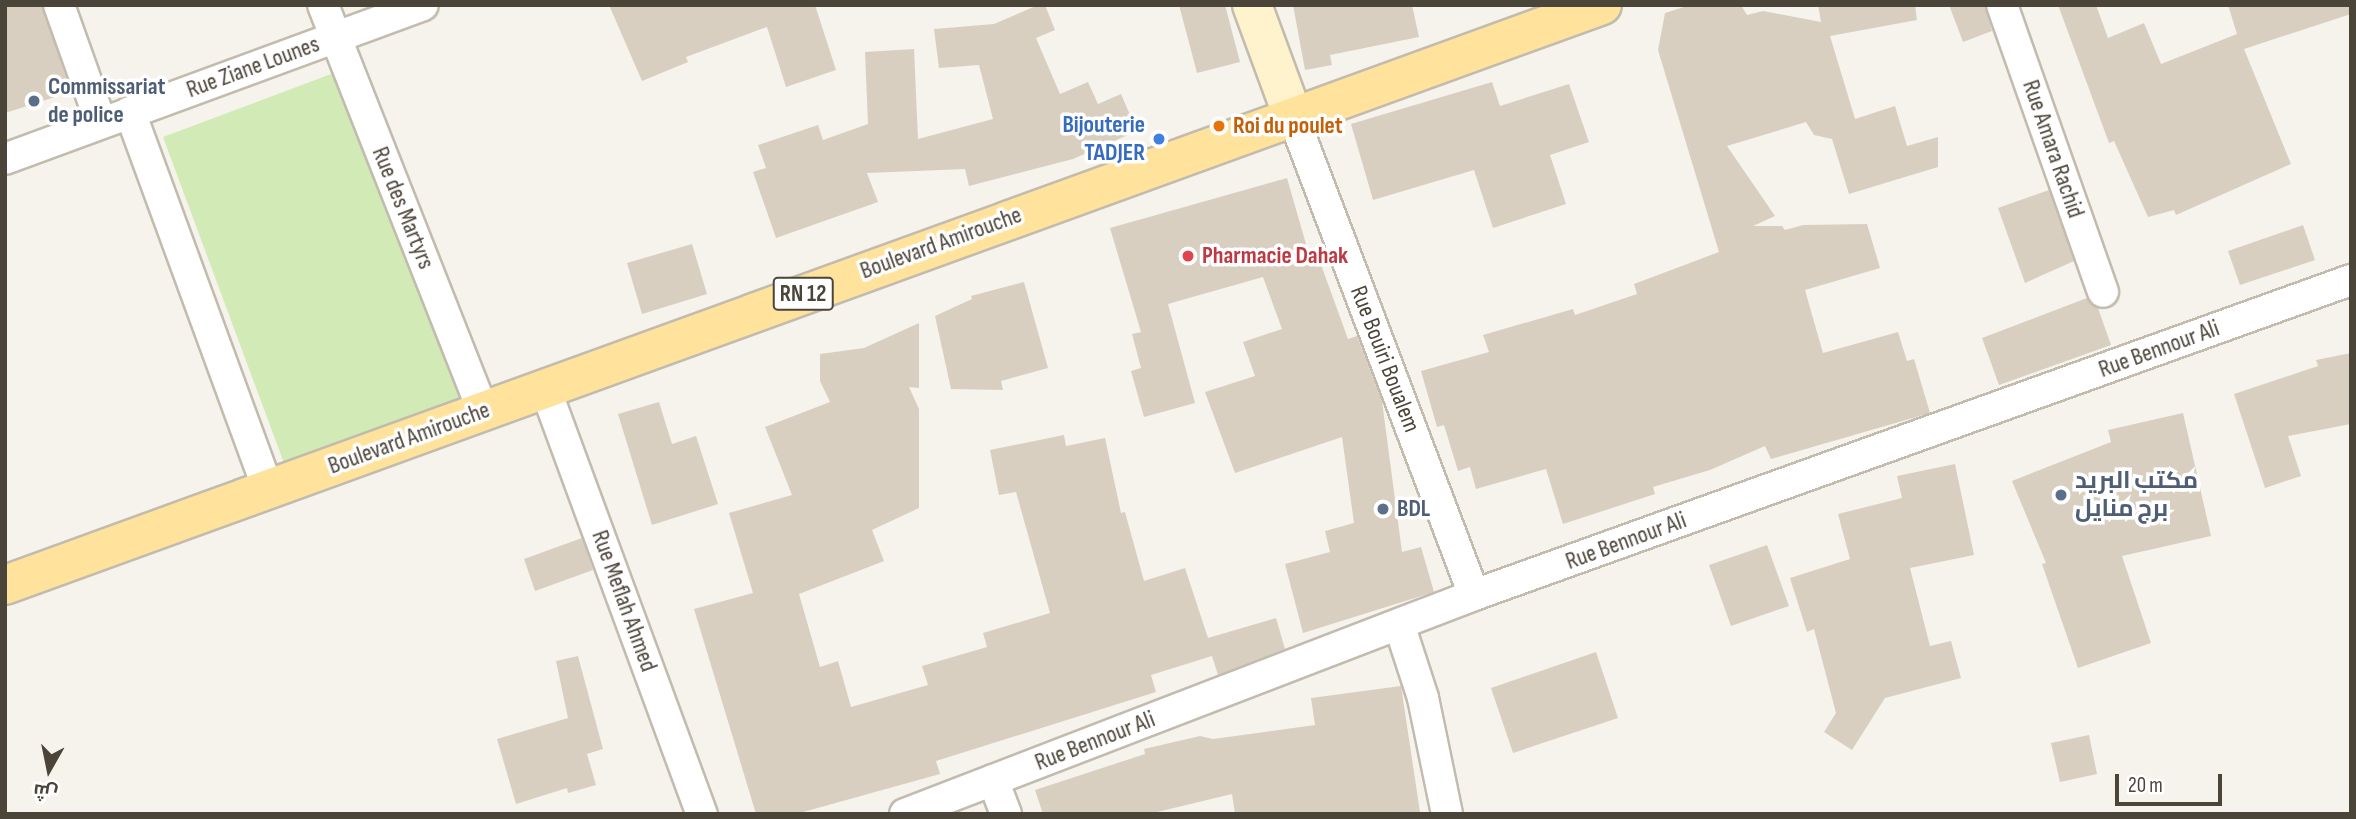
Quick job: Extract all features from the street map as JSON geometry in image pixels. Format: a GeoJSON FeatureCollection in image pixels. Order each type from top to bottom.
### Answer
{"type":"FeatureCollection","features":[{"type":"Feature","properties":{"kind":"main road","name":"Rue Bouiri Boualem"},"geometry":{"type":"LineString","coordinates":[[1252,5],[1292,114]]}},
{"type":"Feature","properties":{"kind":"main road","name":"Boulevard Amirouche"},"geometry":{"type":"LineString","coordinates":[[5,584],[1292,114],[1602,5]]}},
{"type":"Feature","properties":{"kind":"street"},"geometry":{"type":"LineString","coordinates":[[59,5],[101,123]]}},
{"type":"Feature","properties":{"kind":"street","name":"Rue des Martyrs"},"geometry":{"type":"LineString","coordinates":[[323,5],[483,411]]}},
{"type":"Feature","properties":{"kind":"street","name":"Rue Ziane Lounes"},"geometry":{"type":"LineString","coordinates":[[5,159],[423,5]]}},
{"type":"Feature","properties":{"kind":"street","name":"Rue Amara Rachid"},"geometry":{"type":"LineString","coordinates":[[2002,5],[2103,292]]}},
{"type":"Feature","properties":{"kind":"street"},"geometry":{"type":"LineString","coordinates":[[130,112],[268,488]]}},
{"type":"Feature","properties":{"kind":"street","name":"Rue Bouiri Boualem"},"geometry":{"type":"LineString","coordinates":[[1292,114],[1474,595]]}},
{"type":"Feature","properties":{"kind":"street","name":"Rue Bennour Ali"},"geometry":{"type":"LineString","coordinates":[[905,814],[1474,595],[2351,280]]}},
{"type":"Feature","properties":{"kind":"street","name":"Rue Meflah Ahmed"},"geometry":{"type":"LineString","coordinates":[[545,388],[702,814]]}},
{"type":"Feature","properties":{"kind":"street"},"geometry":{"type":"LineString","coordinates":[[1399,624],[1423,698],[1447,814]]}},
{"type":"Feature","properties":{"kind":"street"},"geometry":{"type":"LineString","coordinates":[[993,780],[1006,814]]}},
{"type":"Feature","properties":{"kind":"green space"},"geometry":{"type":"Polygon","coordinates":[[[347,68],[476,414],[291,482],[163,137],[347,68]]]}},
{"type":"Feature","properties":{"kind":"building"},"geometry":{"type":"Polygon","coordinates":[[[5,5],[42,5],[71,92],[5,113],[5,5]]]}},
{"type":"Feature","properties":{"kind":"building"},"geometry":{"type":"Polygon","coordinates":[[[609,5],[815,5],[836,70],[786,87],[767,27],[686,57],[688,62],[642,81],[609,5]]]}},
{"type":"Feature","properties":{"kind":"building"},"geometry":{"type":"Polygon","coordinates":[[[1038,5],[1045,5],[1055,30],[1036,38],[1060,94],[1088,82],[1098,104],[1121,94],[1137,131],[1073,159],[969,186],[965,169],[867,173],[878,202],[776,238],[753,172],[766,168],[758,145],[818,125],[823,140],[868,124],[865,52],[914,49],[918,139],[993,119],[979,65],[939,68],[934,29],[994,24],[1038,5]]]}},
{"type":"Feature","properties":{"kind":"building"},"geometry":{"type":"Polygon","coordinates":[[[1179,5],[1225,5],[1240,62],[1197,73],[1179,5]]]}},
{"type":"Feature","properties":{"kind":"building"},"geometry":{"type":"Polygon","coordinates":[[[1293,5],[1412,5],[1419,37],[1330,55],[1332,65],[1305,70],[1293,5]]]}},
{"type":"Feature","properties":{"kind":"building"},"geometry":{"type":"Polygon","coordinates":[[[1690,5],[1741,5],[1747,15],[1763,11],[1821,22],[1818,5],[1915,5],[1917,20],[1830,36],[1855,119],[1895,106],[1907,146],[1938,137],[1938,167],[1849,194],[1832,139],[1814,135],[1806,122],[1727,146],[1775,216],[1753,226],[1782,226],[1785,230],[1803,225],[1867,224],[1880,268],[1805,290],[1823,353],[1898,332],[1907,361],[1914,359],[1930,413],[1771,459],[1765,446],[1710,470],[1653,487],[1655,494],[1563,524],[1546,469],[1476,489],[1470,467],[1458,471],[1444,425],[1437,427],[1421,371],[1489,352],[1483,335],[1573,309],[1575,315],[1637,294],[1634,284],[1719,252],[1658,50],[1665,13],[1690,5]]]}},
{"type":"Feature","properties":{"kind":"building"},"geometry":{"type":"Polygon","coordinates":[[[1949,5],[1985,5],[1992,31],[1963,42],[1949,5]]]}},
{"type":"Feature","properties":{"kind":"building"},"geometry":{"type":"Polygon","coordinates":[[[2058,5],[2096,5],[2108,38],[2144,23],[2161,64],[2237,34],[2228,5],[2351,5],[2351,14],[2244,49],[2291,164],[2176,215],[2174,210],[2148,217],[2114,141],[2109,143],[2058,5]]]}},
{"type":"Feature","properties":{"kind":"building"},"geometry":{"type":"Polygon","coordinates":[[[1492,82],[1500,106],[1569,84],[1589,142],[1550,155],[1566,204],[1493,228],[1474,170],[1373,200],[1351,124],[1492,82]]]}},
{"type":"Feature","properties":{"kind":"building"},"geometry":{"type":"Polygon","coordinates":[[[1287,178],[1308,251],[1315,248],[1348,339],[1357,336],[1382,401],[1402,552],[1421,547],[1434,592],[1303,633],[1285,564],[1330,552],[1325,531],[1354,523],[1342,437],[1235,473],[1205,392],[1255,376],[1243,342],[1282,329],[1263,277],[1168,304],[1195,403],[1144,417],[1131,371],[1141,368],[1132,334],[1141,332],[1110,228],[1287,178]]]}},
{"type":"Feature","properties":{"kind":"building"},"geometry":{"type":"Polygon","coordinates":[[[2049,190],[2074,261],[2025,283],[1998,208],[2049,190]]]}},
{"type":"Feature","properties":{"kind":"building"},"geometry":{"type":"Polygon","coordinates":[[[2303,225],[2315,260],[2240,285],[2228,251],[2303,225]]]}},
{"type":"Feature","properties":{"kind":"building"},"geometry":{"type":"Polygon","coordinates":[[[692,244],[707,294],[642,314],[627,263],[692,244]]]}},
{"type":"Feature","properties":{"kind":"building"},"geometry":{"type":"Polygon","coordinates":[[[1024,282],[1048,368],[1001,381],[1003,390],[951,389],[935,316],[972,299],[971,296],[1024,282]]]}},
{"type":"Feature","properties":{"kind":"building"},"geometry":{"type":"Polygon","coordinates":[[[2087,298],[2098,308],[2111,345],[1999,385],[1982,338],[2087,298]]]}},
{"type":"Feature","properties":{"kind":"building"},"geometry":{"type":"Polygon","coordinates":[[[919,323],[919,388],[909,387],[919,409],[919,508],[872,530],[884,561],[799,594],[820,667],[838,661],[851,707],[928,685],[922,666],[987,647],[983,633],[1050,613],[1016,492],[999,495],[990,450],[1064,435],[1066,446],[1105,438],[1121,513],[1125,512],[1144,581],[1185,568],[1208,638],[1276,618],[1285,649],[1218,675],[1212,656],[1151,675],[1156,692],[936,761],[940,774],[796,814],[756,814],[694,609],[753,593],[729,513],[792,495],[765,427],[830,402],[820,381],[820,354],[864,348],[919,323]]]}},
{"type":"Feature","properties":{"kind":"building"},"geometry":{"type":"Polygon","coordinates":[[[2351,353],[2351,424],[2288,436],[2301,476],[2265,488],[2234,394],[2318,366],[2316,360],[2351,353]]]}},
{"type":"Feature","properties":{"kind":"building"},"geometry":{"type":"Polygon","coordinates":[[[659,402],[672,444],[696,436],[718,504],[652,525],[618,414],[659,402]]]}},
{"type":"Feature","properties":{"kind":"building"},"geometry":{"type":"Polygon","coordinates":[[[2183,413],[2211,536],[2122,556],[2151,643],[2078,668],[2042,564],[2046,563],[2012,481],[2111,442],[2108,430],[2183,413]]]}},
{"type":"Feature","properties":{"kind":"building"},"geometry":{"type":"Polygon","coordinates":[[[1955,464],[1974,555],[1910,568],[1930,646],[1951,641],[1961,678],[1885,698],[1852,750],[1824,732],[1836,713],[1814,629],[1807,632],[1790,578],[1850,559],[1838,514],[1902,498],[1897,476],[1955,464]]]}},
{"type":"Feature","properties":{"kind":"building"},"geometry":{"type":"Polygon","coordinates":[[[582,538],[593,570],[535,591],[524,559],[582,538]]]}},
{"type":"Feature","properties":{"kind":"building"},"geometry":{"type":"Polygon","coordinates":[[[1767,545],[1789,606],[1731,626],[1709,565],[1767,545]]]}},
{"type":"Feature","properties":{"kind":"building"},"geometry":{"type":"Polygon","coordinates":[[[1596,652],[1618,718],[1513,753],[1491,688],[1596,652]]]}},
{"type":"Feature","properties":{"kind":"building"},"geometry":{"type":"Polygon","coordinates":[[[578,656],[603,749],[587,754],[596,785],[568,793],[567,788],[516,804],[497,739],[568,718],[556,661],[578,656]]]}},
{"type":"Feature","properties":{"kind":"building"},"geometry":{"type":"Polygon","coordinates":[[[1401,686],[1420,812],[1235,814],[1232,794],[1149,814],[1043,814],[1035,790],[1145,754],[1144,749],[1200,736],[1213,739],[1315,725],[1311,698],[1401,686]]]}},
{"type":"Feature","properties":{"kind":"building"},"geometry":{"type":"Polygon","coordinates":[[[2089,735],[2097,774],[2060,782],[2051,743],[2089,735]]]}},
{"type":"Feature","properties":{"kind":"place","name":"Commissariat de police"},"geometry":{"type":"Point","coordinates":[34,101]}},
{"type":"Feature","properties":{"kind":"place","name":"Roi du poulet"},"geometry":{"type":"Point","coordinates":[1219,126]}},
{"type":"Feature","properties":{"kind":"place","name":"Bijouterie TADJER"},"geometry":{"type":"Point","coordinates":[1159,139]}},
{"type":"Feature","properties":{"kind":"place","name":"Pharmacie Dahak"},"geometry":{"type":"Point","coordinates":[1188,256]}},
{"type":"Feature","properties":{"kind":"place","name":"مكتب البريد برج منايل"},"geometry":{"type":"Point","coordinates":[2061,495]}},
{"type":"Feature","properties":{"kind":"place","name":"BDL"},"geometry":{"type":"Point","coordinates":[1383,509]}}]}
